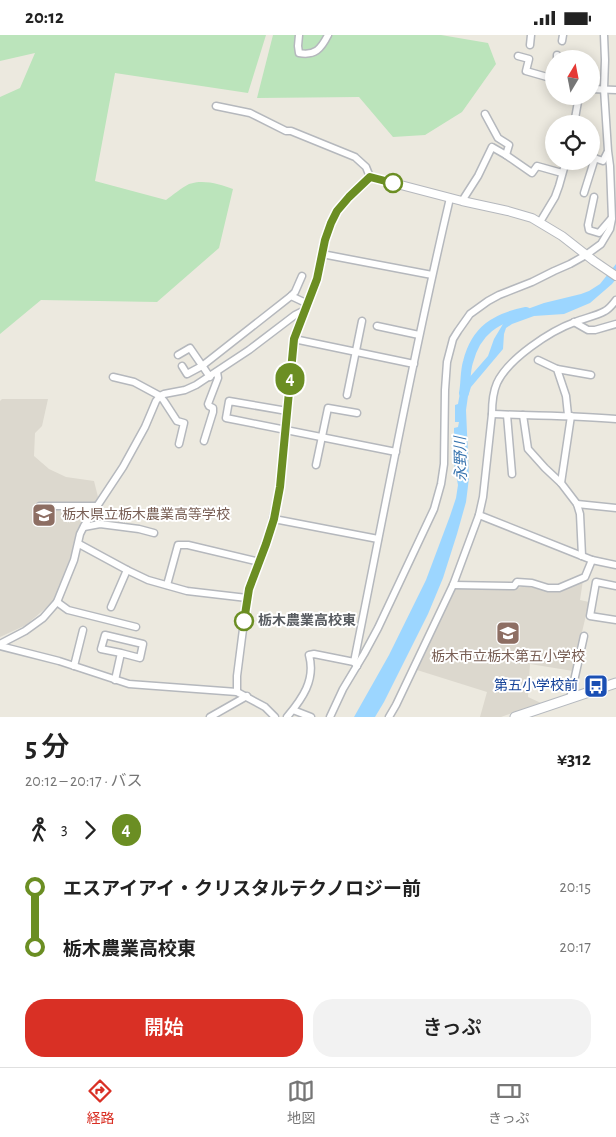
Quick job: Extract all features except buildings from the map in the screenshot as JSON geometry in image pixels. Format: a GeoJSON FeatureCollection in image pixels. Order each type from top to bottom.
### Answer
{"type":"FeatureCollection","features":[{"type":"Feature","properties":{"kind":"main road"},"geometry":{"type":"LineString","coordinates":[[515,717],[616,683]]}},
{"type":"Feature","properties":{"kind":"street"},"geometry":{"type":"LineString","coordinates":[[299,35],[299,53],[306,55],[314,53],[324,44],[328,35]]}},
{"type":"Feature","properties":{"kind":"street"},"geometry":{"type":"LineString","coordinates":[[530,45],[531,35]]}},
{"type":"Feature","properties":{"kind":"street"},"geometry":{"type":"LineString","coordinates":[[330,717],[395,592],[434,509],[444,464],[444,390],[447,363],[453,339],[470,314],[488,301],[570,265],[601,244],[610,229],[612,217],[605,101],[610,90],[605,60],[604,35]]}},
{"type":"Feature","properties":{"kind":"street"},"geometry":{"type":"LineString","coordinates":[[518,56],[529,59],[526,71],[545,76]]}},
{"type":"Feature","properties":{"kind":"street"},"geometry":{"type":"LineString","coordinates":[[216,106],[250,113],[286,131],[302,135],[355,157],[366,167],[370,177]]}},
{"type":"Feature","properties":{"kind":"street"},"geometry":{"type":"LineString","coordinates":[[485,113],[498,138],[509,145],[506,155]]}},
{"type":"Feature","properties":{"kind":"street"},"geometry":{"type":"LineString","coordinates":[[462,201],[478,176],[492,147],[532,173],[537,166],[562,173]]}},
{"type":"Feature","properties":{"kind":"street"},"geometry":{"type":"LineString","coordinates":[[600,160],[603,161],[608,151]]}},
{"type":"Feature","properties":{"kind":"street"},"geometry":{"type":"LineString","coordinates":[[540,222],[555,197],[563,170]]}},
{"type":"Feature","properties":{"kind":"street"},"geometry":{"type":"LineString","coordinates":[[584,193],[590,170]]}},
{"type":"Feature","properties":{"kind":"street"},"geometry":{"type":"LineString","coordinates":[[370,177],[508,211],[540,222],[616,276]]}},
{"type":"Feature","properties":{"kind":"street"},"geometry":{"type":"LineString","coordinates":[[237,692],[239,655],[247,598],[274,519],[280,487],[294,339],[317,279],[328,229],[337,211],[370,177]]}},
{"type":"Feature","properties":{"kind":"street"},"geometry":{"type":"LineString","coordinates":[[594,197],[588,225],[589,230],[599,233],[612,217]]}},
{"type":"Feature","properties":{"kind":"street"},"geometry":{"type":"LineString","coordinates":[[356,664],[378,539],[432,275],[450,198]]}},
{"type":"Feature","properties":{"kind":"street"},"geometry":{"type":"LineString","coordinates":[[322,254],[432,275]]}},
{"type":"Feature","properties":{"kind":"street"},"geometry":{"type":"LineString","coordinates":[[182,366],[186,374],[202,366],[291,297],[302,276]]}},
{"type":"Feature","properties":{"kind":"street"},"geometry":{"type":"LineString","coordinates":[[291,297],[306,307]]}},
{"type":"Feature","properties":{"kind":"street"},"geometry":{"type":"LineString","coordinates":[[389,717],[453,585],[479,515],[485,483],[492,404],[497,383],[518,357],[533,346],[574,322],[606,311],[616,301]]}},
{"type":"Feature","properties":{"kind":"street"},"geometry":{"type":"LineString","coordinates":[[0,645],[43,618],[57,602],[74,560],[80,534],[123,467],[160,396],[185,390],[217,373],[306,307]]}},
{"type":"Feature","properties":{"kind":"street"},"geometry":{"type":"LineString","coordinates":[[347,395],[362,321]]}},
{"type":"Feature","properties":{"kind":"street"},"geometry":{"type":"LineString","coordinates":[[574,322],[588,330],[616,324]]}},
{"type":"Feature","properties":{"kind":"street"},"geometry":{"type":"LineString","coordinates":[[377,326],[420,335]]}},
{"type":"Feature","properties":{"kind":"street"},"geometry":{"type":"LineString","coordinates":[[294,339],[414,364]]}},
{"type":"Feature","properties":{"kind":"street"},"geometry":{"type":"LineString","coordinates":[[178,355],[190,347],[210,377]]}},
{"type":"Feature","properties":{"kind":"street"},"geometry":{"type":"LineString","coordinates":[[538,360],[557,369],[591,375]]}},
{"type":"Feature","properties":{"kind":"street"},"geometry":{"type":"LineString","coordinates":[[557,369],[566,396],[569,415],[561,483]]}},
{"type":"Feature","properties":{"kind":"street"},"geometry":{"type":"LineString","coordinates":[[204,441],[213,413],[213,408],[208,404],[216,382],[217,373]]}},
{"type":"Feature","properties":{"kind":"street"},"geometry":{"type":"LineString","coordinates":[[113,377],[134,382],[160,396],[176,421],[184,423],[179,444]]}},
{"type":"Feature","properties":{"kind":"street"},"geometry":{"type":"LineString","coordinates":[[287,411],[229,401],[226,418],[396,451]]}},
{"type":"Feature","properties":{"kind":"street"},"geometry":{"type":"LineString","coordinates":[[316,465],[328,408],[357,413]]}},
{"type":"Feature","properties":{"kind":"street"},"geometry":{"type":"LineString","coordinates":[[492,414],[569,415],[616,419]]}},
{"type":"Feature","properties":{"kind":"street"},"geometry":{"type":"LineString","coordinates":[[507,415],[512,474]]}},
{"type":"Feature","properties":{"kind":"street"},"geometry":{"type":"LineString","coordinates":[[523,415],[528,449],[544,468],[561,483],[577,504],[580,514],[582,556]]}},
{"type":"Feature","properties":{"kind":"street"},"geometry":{"type":"LineString","coordinates":[[577,504],[616,508]]}},
{"type":"Feature","properties":{"kind":"street"},"geometry":{"type":"LineString","coordinates":[[40,506],[97,507]]}},
{"type":"Feature","properties":{"kind":"street"},"geometry":{"type":"LineString","coordinates":[[479,515],[592,560],[616,565]]}},
{"type":"Feature","properties":{"kind":"street"},"geometry":{"type":"LineString","coordinates":[[274,519],[378,539]]}},
{"type":"Feature","properties":{"kind":"street"},"geometry":{"type":"LineString","coordinates":[[84,527],[100,524],[154,533]]}},
{"type":"Feature","properties":{"kind":"street"},"geometry":{"type":"LineString","coordinates":[[79,544],[148,580],[187,591],[247,598]]}},
{"type":"Feature","properties":{"kind":"street"},"geometry":{"type":"LineString","coordinates":[[167,585],[178,545],[188,545],[260,562]]}},
{"type":"Feature","properties":{"kind":"street"},"geometry":{"type":"LineString","coordinates":[[453,585],[514,586],[517,582],[532,583],[548,588],[559,588],[585,577],[592,560]]}},
{"type":"Feature","properties":{"kind":"street"},"geometry":{"type":"LineString","coordinates":[[112,607],[127,570]]}},
{"type":"Feature","properties":{"kind":"street"},"geometry":{"type":"LineString","coordinates":[[616,586],[596,583],[590,616],[616,620]]}},
{"type":"Feature","properties":{"kind":"street"},"geometry":{"type":"LineString","coordinates":[[57,602],[68,610],[136,627]]}},
{"type":"Feature","properties":{"kind":"street"},"geometry":{"type":"LineString","coordinates":[[74,666],[83,630]]}},
{"type":"Feature","properties":{"kind":"street"},"geometry":{"type":"LineString","coordinates":[[104,635],[143,644],[140,658],[121,653],[101,649],[104,635]]}},
{"type":"Feature","properties":{"kind":"street"},"geometry":{"type":"LineString","coordinates":[[570,699],[584,635]]}},
{"type":"Feature","properties":{"kind":"street"},"geometry":{"type":"LineString","coordinates":[[0,645],[129,684],[237,692],[265,707],[275,717]]}},
{"type":"Feature","properties":{"kind":"street"},"geometry":{"type":"LineString","coordinates":[[115,680],[121,653]]}},
{"type":"Feature","properties":{"kind":"street"},"geometry":{"type":"LineString","coordinates":[[286,717],[293,710],[308,685],[311,667],[309,655],[314,654],[356,664]]}},
{"type":"Feature","properties":{"kind":"street"},"geometry":{"type":"LineString","coordinates":[[210,717],[247,696]]}},
{"type":"Feature","properties":{"kind":"street"},"geometry":{"type":"LineString","coordinates":[[293,710],[311,717]]}},
{"type":"Feature","properties":{"kind":"shaded area","name":"栃木県立栃木農業高等学校"},"geometry":{"type":"Polygon","coordinates":[[[2,399],[48,399],[42,426],[35,433],[34,456],[49,469],[66,477],[94,481],[98,497],[79,533],[55,600],[26,625],[0,637],[0,401],[2,399]]]}},
{"type":"Feature","properties":{"kind":"shaded area","name":"栃木市立栃木第五小学校"},"geometry":{"type":"Polygon","coordinates":[[[583,580],[580,600],[589,602],[573,671],[530,664],[528,697],[541,703],[501,717],[480,717],[487,692],[417,670],[454,589],[514,589],[524,586],[555,592],[583,580]]]}},
{"type":"Feature","properties":{"kind":"green space"},"geometry":{"type":"Polygon","coordinates":[[[0,35],[266,35],[248,93],[115,73],[95,181],[166,200],[189,184],[200,182],[223,185],[233,189],[219,248],[157,302],[41,300],[0,334],[0,97],[20,88],[35,53],[0,61],[0,35]]]}},
{"type":"Feature","properties":{"kind":"green space"},"geometry":{"type":"Polygon","coordinates":[[[273,35],[441,35],[488,43],[496,64],[462,112],[425,135],[393,137],[359,97],[257,98],[273,35]]]}},
{"type":"Feature","properties":{"kind":"water"},"geometry":{"type":"Polygon","coordinates":[[[616,264],[616,279],[590,303],[564,314],[534,316],[506,328],[503,349],[471,387],[466,410],[469,478],[466,502],[443,578],[428,614],[375,717],[354,717],[389,655],[426,580],[456,498],[458,485],[454,464],[454,428],[458,427],[459,422],[455,422],[455,405],[458,404],[461,387],[488,356],[494,339],[506,319],[544,303],[589,291],[600,284],[616,264]]]}},
{"type":"Feature","properties":{"kind":"waterway","name":"永野川"},"geometry":{"type":"LineString","coordinates":[[464,393],[468,362],[476,342],[482,334],[497,322],[526,312]]}},
{"type":"Feature","properties":{"kind":"bus line","name":"4"},"geometry":{"type":"LineString","coordinates":[[244,621],[249,589],[274,519],[280,487],[294,339],[317,279],[328,229],[337,211],[370,177],[393,183]]}},
{"type":"Feature","properties":{"kind":"place","name":"栃木県立栃木農業高等学校"},"geometry":{"type":"Point","coordinates":[44,515]}},
{"type":"Feature","properties":{"kind":"place","name":"栃木農業高校東"},"geometry":{"type":"Point","coordinates":[244,621]}},
{"type":"Feature","properties":{"kind":"place","name":"栃木市立栃木第五小学校"},"geometry":{"type":"Point","coordinates":[508,633]}},
{"type":"Feature","properties":{"kind":"place","name":"第五小学校前"},"geometry":{"type":"Point","coordinates":[596,686]}}]}
